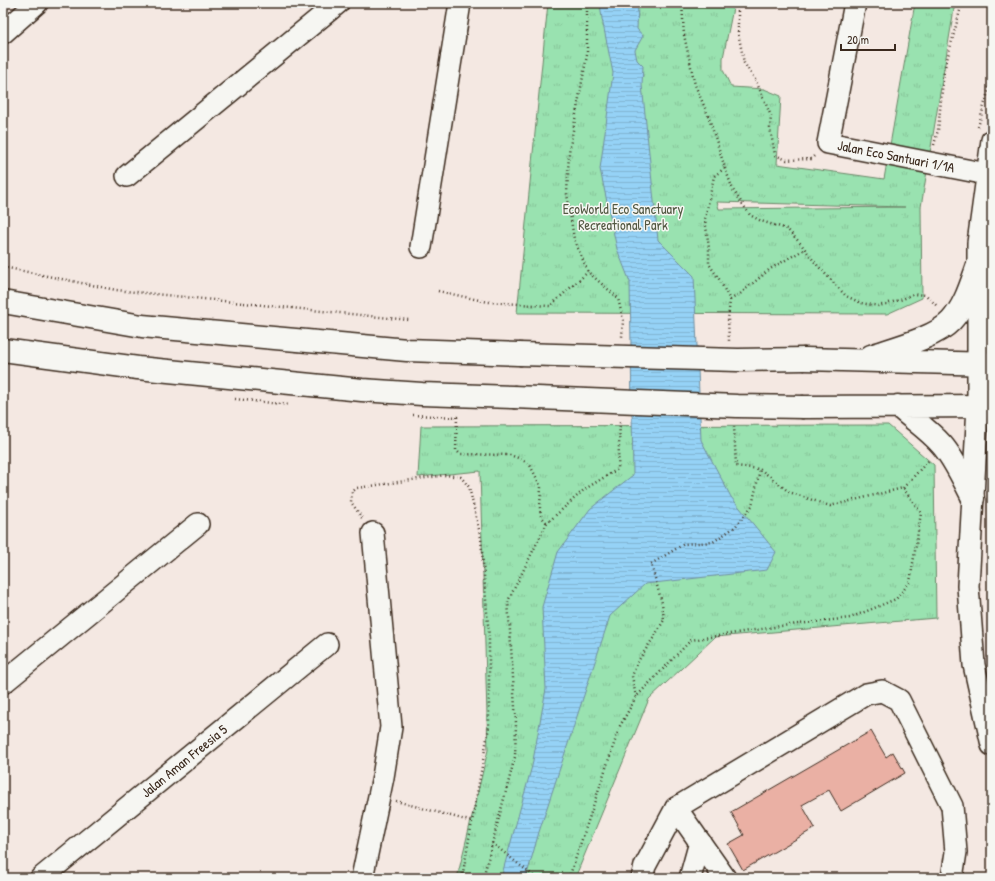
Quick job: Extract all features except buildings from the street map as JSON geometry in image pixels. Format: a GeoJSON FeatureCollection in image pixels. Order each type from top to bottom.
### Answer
{"type":"FeatureCollection","features":[{"type":"Feature","properties":{"kind":"main road"},"geometry":{"type":"LineString","coordinates":[[859,360],[936,332],[951,321],[967,296],[978,265]]}},
{"type":"Feature","properties":{"kind":"main road"},"geometry":{"type":"LineString","coordinates":[[3,302],[150,326],[407,350],[730,360],[805,359],[985,364]]}},
{"type":"Feature","properties":{"kind":"main road"},"geometry":{"type":"LineString","coordinates":[[3,350],[138,368],[362,390],[422,394],[737,406],[985,406]]}},
{"type":"Feature","properties":{"kind":"main road"},"geometry":{"type":"LineString","coordinates":[[898,406],[933,435],[943,446],[973,498]]}},
{"type":"Feature","properties":{"kind":"street"},"geometry":{"type":"LineString","coordinates":[[3,33],[37,3]]}},
{"type":"Feature","properties":{"kind":"street"},"geometry":{"type":"LineString","coordinates":[[127,176],[338,3]]}},
{"type":"Feature","properties":{"kind":"street"},"geometry":{"type":"LineString","coordinates":[[422,247],[460,3]]}},
{"type":"Feature","properties":{"kind":"street","name":"Jalan Eco Santuari 1/1A"},"geometry":{"type":"LineString","coordinates":[[855,3],[828,143],[987,174]]}},
{"type":"Feature","properties":{"kind":"street"},"geometry":{"type":"LineString","coordinates":[[985,134],[987,174],[978,243],[978,265],[985,364],[985,406],[973,498],[968,586],[973,659],[992,744]]}},
{"type":"Feature","properties":{"kind":"street"},"geometry":{"type":"LineString","coordinates":[[3,683],[198,524]]}},
{"type":"Feature","properties":{"kind":"street"},"geometry":{"type":"LineString","coordinates":[[362,878],[379,796],[391,727],[373,533]]}},
{"type":"Feature","properties":{"kind":"street","name":"Jalan Aman Freesia 5"},"geometry":{"type":"LineString","coordinates":[[41,878],[327,644]]}},
{"type":"Feature","properties":{"kind":"street"},"geometry":{"type":"LineString","coordinates":[[642,878],[645,866],[676,808],[866,694],[882,691],[899,700],[952,806],[956,852],[952,878]]}},
{"type":"Feature","properties":{"kind":"street"},"geometry":{"type":"LineString","coordinates":[[676,808],[725,878]]}},
{"type":"Feature","properties":{"kind":"street"},"geometry":{"type":"LineString","coordinates":[[690,878],[700,842]]}},
{"type":"Feature","properties":{"kind":"path"},"geometry":{"type":"LineString","coordinates":[[587,3],[587,55],[569,152],[567,194],[574,239],[588,272],[618,298],[623,320],[622,342]]}},
{"type":"Feature","properties":{"kind":"path"},"geometry":{"type":"LineString","coordinates":[[682,3],[684,34],[695,85],[708,116],[734,190],[750,215],[787,229],[817,265],[846,296],[861,303],[879,306],[903,299],[913,294],[926,295],[951,321]]}},
{"type":"Feature","properties":{"kind":"path"},"geometry":{"type":"LineString","coordinates":[[738,3],[738,32],[744,63],[756,81],[771,116],[770,128],[775,155],[787,160],[811,159],[828,143]]}},
{"type":"Feature","properties":{"kind":"path"},"geometry":{"type":"LineString","coordinates":[[930,163],[938,130],[944,71],[962,3]]}},
{"type":"Feature","properties":{"kind":"path"},"geometry":{"type":"LineString","coordinates":[[985,134],[988,92],[992,69]]}},
{"type":"Feature","properties":{"kind":"path"},"geometry":{"type":"LineString","coordinates":[[725,168],[714,176],[705,219],[709,248],[709,264],[730,300],[728,319],[729,342]]}},
{"type":"Feature","properties":{"kind":"path"},"geometry":{"type":"LineString","coordinates":[[730,300],[740,294],[770,269],[805,249]]}},
{"type":"Feature","properties":{"kind":"path"},"geometry":{"type":"LineString","coordinates":[[3,266],[116,290],[409,320]]}},
{"type":"Feature","properties":{"kind":"path"},"geometry":{"type":"LineString","coordinates":[[438,291],[488,302],[550,306],[588,272]]}},
{"type":"Feature","properties":{"kind":"path"},"geometry":{"type":"LineString","coordinates":[[235,399],[297,405]]}},
{"type":"Feature","properties":{"kind":"path"},"geometry":{"type":"LineString","coordinates":[[412,415],[457,417],[456,450],[460,454],[510,455],[521,459],[530,465],[541,487],[541,516],[547,523]]}},
{"type":"Feature","properties":{"kind":"path"},"geometry":{"type":"LineString","coordinates":[[483,878],[515,757],[516,722],[508,601],[547,523],[585,488],[618,469],[620,418]]}},
{"type":"Feature","properties":{"kind":"path"},"geometry":{"type":"LineString","coordinates":[[733,420],[736,466],[760,469],[789,492],[830,506],[903,488],[943,446]]}},
{"type":"Feature","properties":{"kind":"path"},"geometry":{"type":"LineString","coordinates":[[636,697],[632,676],[638,661],[664,620],[662,603],[651,564],[684,544],[713,542],[735,527],[752,506],[760,469]]}},
{"type":"Feature","properties":{"kind":"path"},"geometry":{"type":"LineString","coordinates":[[373,533],[351,502],[352,492],[357,488],[446,475],[461,477],[469,487],[481,538],[489,637],[489,727],[462,878]]}},
{"type":"Feature","properties":{"kind":"path"},"geometry":{"type":"LineString","coordinates":[[569,878],[620,726],[636,697],[691,640],[781,626],[850,618],[896,599],[910,582],[921,513],[903,488]]}},
{"type":"Feature","properties":{"kind":"path"},"geometry":{"type":"LineString","coordinates":[[379,796],[473,822]]}},
{"type":"Feature","properties":{"kind":"path"},"geometry":{"type":"LineString","coordinates":[[492,843],[536,878]]}},
{"type":"Feature","properties":{"kind":"green space","name":"EcoWorld Eco Sanctuary Recreational Park"},"geometry":{"type":"Polygon","coordinates":[[[548,3],[734,3],[723,58],[723,70],[731,87],[764,89],[781,96],[777,164],[884,179],[915,3],[955,3],[921,207],[922,298],[887,314],[517,313],[548,3]],[[717,202],[719,209],[905,207],[717,202]]]}},
{"type":"Feature","properties":{"kind":"green space"},"geometry":{"type":"Polygon","coordinates":[[[888,425],[934,465],[936,618],[715,637],[649,699],[575,878],[457,878],[488,750],[480,471],[418,477],[421,426],[888,425]]]}},
{"type":"Feature","properties":{"kind":"water"},"geometry":{"type":"Polygon","coordinates":[[[600,3],[637,3],[638,5],[637,29],[643,36],[635,50],[637,60],[643,66],[642,85],[658,240],[694,276],[701,440],[731,497],[776,552],[767,570],[645,584],[610,616],[539,832],[526,878],[501,878],[532,766],[546,689],[542,607],[558,552],[590,509],[633,475],[630,282],[617,249],[600,169],[613,73],[600,3]]]}}]}
